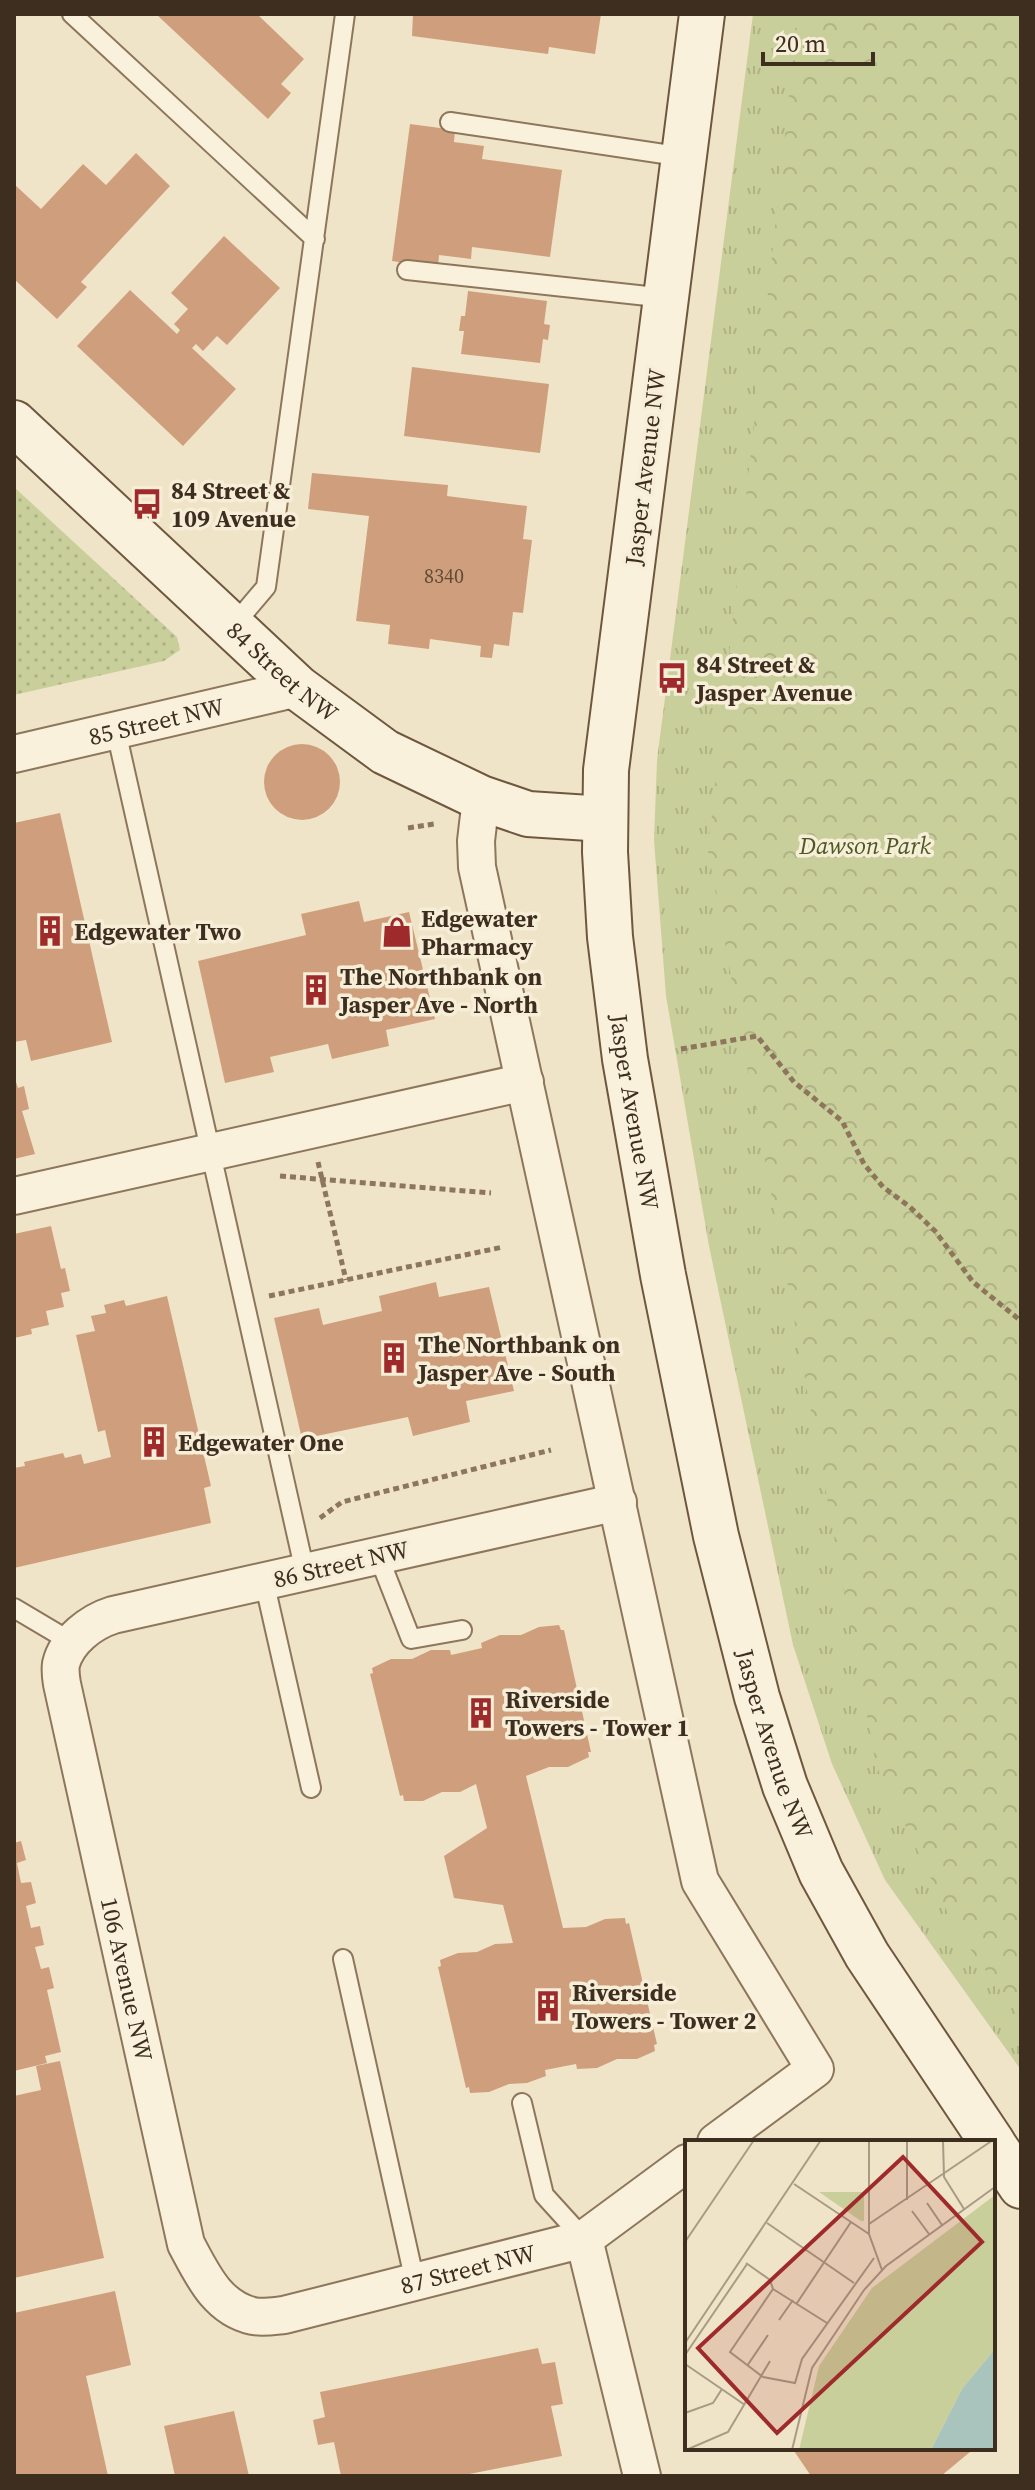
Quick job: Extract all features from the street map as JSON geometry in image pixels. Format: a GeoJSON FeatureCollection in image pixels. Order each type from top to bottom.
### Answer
{"type":"FeatureCollection","features":[{"type":"Feature","properties":{"kind":"main road","name":"Jasper Avenue NW"},"geometry":{"type":"LineString","coordinates":[[702,14],[606,770],[605,852],[610,937],[631,1090],[663,1275],[716,1536],[757,1697],[785,1786],[821,1872],[867,1955],[990,2140]]}},
{"type":"Feature","properties":{"kind":"main road","name":"84 Street NW"},"geometry":{"type":"LineString","coordinates":[[14,423],[298,688],[385,752],[481,798],[528,814],[605,819]]}},
{"type":"Feature","properties":{"kind":"main road","name":"Jasper Avenue NW"},"geometry":{"type":"LineString","coordinates":[[995,2147],[1021,2186]]}},
{"type":"Feature","properties":{"kind":"street","name":"85 Street NW"},"geometry":{"type":"LineString","coordinates":[[14,754],[298,688]]}},
{"type":"Feature","properties":{"kind":"street"},"geometry":{"type":"LineString","coordinates":[[481,798],[476,841],[477,867],[700,1881],[815,2069],[719,2140]]}},
{"type":"Feature","properties":{"kind":"street"},"geometry":{"type":"LineString","coordinates":[[14,1196],[525,1082]]}},
{"type":"Feature","properties":{"kind":"street","name":"86 Street NW"},"geometry":{"type":"LineString","coordinates":[[73,1643],[97,1620],[113,1615],[618,1502]]}},
{"type":"Feature","properties":{"kind":"street","name":"106 Avenue NW"},"geometry":{"type":"LineString","coordinates":[[73,1643],[61,1664],[62,1684],[182,2229],[186,2244],[204,2276],[226,2306]]}},
{"type":"Feature","properties":{"kind":"street","name":"87 Street NW"},"geometry":{"type":"LineString","coordinates":[[226,2306],[254,2316],[284,2315],[584,2239],[685,2164]]}},
{"type":"Feature","properties":{"kind":"street"},"geometry":{"type":"LineString","coordinates":[[584,2239],[642,2476]]}},
{"type":"Feature","properties":{"kind":"lane"},"geometry":{"type":"LineString","coordinates":[[72,14],[315,239]]}},
{"type":"Feature","properties":{"kind":"lane"},"geometry":{"type":"LineString","coordinates":[[232,627],[266,587],[345,14]]}},
{"type":"Feature","properties":{"kind":"lane"},"geometry":{"type":"LineString","coordinates":[[450,122],[684,157]]}},
{"type":"Feature","properties":{"kind":"lane"},"geometry":{"type":"LineString","coordinates":[[407,270],[666,298]]}},
{"type":"Feature","properties":{"kind":"lane"},"geometry":{"type":"LineString","coordinates":[[116,731],[305,1572]]}},
{"type":"Feature","properties":{"kind":"lane"},"geometry":{"type":"LineString","coordinates":[[378,1555],[411,1639],[462,1630]]}},
{"type":"Feature","properties":{"kind":"lane"},"geometry":{"type":"LineString","coordinates":[[264,1581],[311,1788]]}},
{"type":"Feature","properties":{"kind":"lane"},"geometry":{"type":"LineString","coordinates":[[14,1608],[73,1643]]}},
{"type":"Feature","properties":{"kind":"lane"},"geometry":{"type":"LineString","coordinates":[[343,1959],[415,2282]]}},
{"type":"Feature","properties":{"kind":"lane"},"geometry":{"type":"LineString","coordinates":[[522,2103],[544,2195],[584,2239]]}},
{"type":"Feature","properties":{"kind":"path"},"geometry":{"type":"LineString","coordinates":[[408,828],[434,824]]}},
{"type":"Feature","properties":{"kind":"path"},"geometry":{"type":"LineString","coordinates":[[681,1049],[757,1036],[794,1082],[842,1121],[864,1164],[883,1187],[935,1231],[973,1282],[1021,1321]]}},
{"type":"Feature","properties":{"kind":"path"},"geometry":{"type":"LineString","coordinates":[[310,1130],[346,1280]]}},
{"type":"Feature","properties":{"kind":"path"},"geometry":{"type":"LineString","coordinates":[[276,1176],[491,1193]]}},
{"type":"Feature","properties":{"kind":"path"},"geometry":{"type":"LineString","coordinates":[[245,1302],[503,1247]]}},
{"type":"Feature","properties":{"kind":"path"},"geometry":{"type":"LineString","coordinates":[[312,1523],[342,1502],[551,1450]]}},
{"type":"Feature","properties":{"kind":"green space","name":"Dawson Park"},"geometry":{"type":"Polygon","coordinates":[[[753,14],[893,14],[1021,1887],[1021,2070],[885,1880],[832,1764],[793,1645],[709,1246],[666,996],[654,840],[657,760],[753,14]]]}},
{"type":"Feature","properties":{"kind":"green space","name":"Dawson Park"},"geometry":{"type":"Polygon","coordinates":[[[798,14],[1021,14],[1021,2019],[955,1928],[876,1765],[708,851],[798,14]]]}},
{"type":"Feature","properties":{"kind":"green space"},"geometry":{"type":"Polygon","coordinates":[[[14,487],[177,637],[180,650],[164,661],[14,695],[14,487]]]}},
{"type":"Feature","properties":{"kind":"building"},"geometry":{"type":"Polygon","coordinates":[[[156,14],[257,14],[304,59],[281,84],[291,93],[268,119],[156,14]]]}},
{"type":"Feature","properties":{"kind":"building"},"geometry":{"type":"Polygon","coordinates":[[[413,14],[601,14],[595,54],[549,47],[548,54],[412,36],[413,14]]]}},
{"type":"Feature","properties":{"kind":"building"},"geometry":{"type":"Polygon","coordinates":[[[410,124],[455,130],[454,142],[484,146],[482,159],[562,170],[550,257],[472,247],[471,259],[439,255],[438,268],[392,261],[410,124]]]}},
{"type":"Feature","properties":{"kind":"building"},"geometry":{"type":"Polygon","coordinates":[[[136,153],[170,186],[81,282],[87,287],[57,319],[14,279],[14,184],[41,209],[83,164],[106,185],[136,153]]]}},
{"type":"Feature","properties":{"kind":"building"},"geometry":{"type":"Polygon","coordinates":[[[224,236],[280,288],[227,345],[217,336],[203,351],[196,344],[192,348],[236,389],[183,446],[77,346],[130,290],[177,334],[180,330],[174,324],[188,309],[171,293],[224,236]]]}},
{"type":"Feature","properties":{"kind":"building"},"geometry":{"type":"Polygon","coordinates":[[[468,291],[547,301],[544,324],[550,325],[548,340],[543,339],[540,363],[461,354],[464,331],[459,331],[461,316],[465,316],[468,291]]]}},
{"type":"Feature","properties":{"kind":"building"},"geometry":{"type":"Polygon","coordinates":[[[412,367],[549,384],[540,453],[404,436],[412,367]]]}},
{"type":"Feature","properties":{"kind":"building"},"geometry":{"type":"Polygon","coordinates":[[[312,473],[448,485],[447,496],[527,506],[523,539],[532,540],[523,613],[513,612],[509,646],[494,644],[492,658],[480,657],[481,646],[430,639],[429,649],[388,644],[390,625],[356,621],[369,516],[308,509],[312,473]]]}},
{"type":"Feature","properties":{"kind":"building"},"geometry":{"type":"Polygon","coordinates":[[[302,744],[316,747],[329,755],[337,768],[340,782],[337,796],[329,809],[316,817],[302,820],[288,817],[275,809],[267,796],[264,782],[267,768],[275,755],[288,747],[302,744]]]}},
{"type":"Feature","properties":{"kind":"building","name":"Edgewater Two"},"geometry":{"type":"Polygon","coordinates":[[[60,813],[112,1042],[31,1061],[26,1040],[14,1042],[14,823],[60,813]]]}},
{"type":"Feature","properties":{"kind":"building","name":"The Northbank on Jasper Ave - North"},"geometry":{"type":"Polygon","coordinates":[[[359,901],[364,922],[409,912],[435,1019],[386,1030],[389,1046],[332,1059],[328,1044],[270,1057],[274,1072],[225,1083],[198,961],[306,935],[301,914],[359,901]]]}},
{"type":"Feature","properties":{"kind":"building"},"geometry":{"type":"Polygon","coordinates":[[[14,1076],[18,1088],[24,1086],[29,1109],[22,1111],[35,1154],[14,1159],[14,1076]]]}},
{"type":"Feature","properties":{"kind":"building"},"geometry":{"type":"Polygon","coordinates":[[[51,1226],[61,1269],[65,1268],[70,1291],[61,1293],[64,1307],[46,1311],[49,1325],[31,1329],[32,1334],[14,1338],[14,1234],[51,1226]]]}},
{"type":"Feature","properties":{"kind":"building","name":"The Northbank on Jasper Ave - South"},"geometry":{"type":"Polygon","coordinates":[[[436,1282],[439,1297],[489,1287],[514,1391],[466,1401],[470,1422],[413,1436],[408,1417],[302,1439],[274,1318],[319,1308],[323,1325],[382,1311],[379,1296],[436,1282]]]}},
{"type":"Feature","properties":{"kind":"building","name":"Edgewater One"},"geometry":{"type":"Polygon","coordinates":[[[167,1296],[211,1486],[204,1488],[211,1523],[14,1568],[14,1468],[25,1466],[24,1462],[63,1453],[65,1458],[81,1454],[84,1464],[111,1457],[105,1430],[98,1432],[76,1335],[95,1331],[91,1316],[106,1313],[104,1305],[124,1300],[126,1306],[167,1296]]]}},
{"type":"Feature","properties":{"kind":"building"},"geometry":{"type":"Polygon","coordinates":[[[559,1625],[564,1630],[591,1752],[588,1752],[589,1757],[568,1767],[549,1767],[526,1776],[563,1928],[586,1927],[605,1919],[625,1918],[626,1924],[629,1923],[657,2044],[654,2045],[655,2051],[637,2059],[617,2059],[597,2068],[577,2069],[576,2064],[545,2070],[546,2076],[527,2083],[470,2093],[469,2087],[466,2088],[438,1967],[441,1966],[440,1960],[458,1953],[477,1952],[495,1944],[513,1943],[503,1905],[454,1898],[444,1856],[487,1828],[476,1784],[460,1792],[442,1792],[423,1801],[404,1801],[403,1795],[400,1796],[370,1674],[373,1673],[372,1668],[391,1659],[412,1659],[431,1650],[450,1650],[451,1655],[482,1648],[481,1643],[500,1635],[521,1635],[539,1627],[559,1625]]]}},
{"type":"Feature","properties":{"kind":"building"},"geometry":{"type":"Polygon","coordinates":[[[21,1841],[26,1860],[17,1863],[21,1883],[31,1882],[36,1903],[26,1906],[31,1928],[40,1926],[44,1945],[35,1947],[41,1969],[49,1967],[54,1988],[47,1990],[61,2052],[45,2056],[47,2063],[14,2071],[14,1843],[21,1841]]]}},
{"type":"Feature","properties":{"kind":"building"},"geometry":{"type":"Polygon","coordinates":[[[60,2061],[104,2258],[14,2278],[14,2096],[41,2090],[36,2066],[60,2061]]]}},
{"type":"Feature","properties":{"kind":"building"},"geometry":{"type":"Polygon","coordinates":[[[115,2291],[131,2365],[86,2376],[108,2476],[14,2476],[14,2313],[115,2291]]]}},
{"type":"Feature","properties":{"kind":"building"},"geometry":{"type":"Polygon","coordinates":[[[538,2348],[542,2364],[555,2362],[563,2404],[551,2406],[562,2456],[459,2476],[341,2476],[334,2442],[318,2445],[313,2420],[325,2417],[320,2392],[538,2348]]]}},
{"type":"Feature","properties":{"kind":"building"},"geometry":{"type":"Polygon","coordinates":[[[234,2411],[249,2476],[175,2476],[164,2426],[234,2411]]]}},
{"type":"Feature","properties":{"kind":"building"},"geometry":{"type":"Polygon","coordinates":[[[793,2450],[970,2452],[941,2476],[811,2476],[793,2450]]]}},
{"type":"Feature","properties":{"kind":"place","name":"84 Street & 109 Avenue"},"geometry":{"type":"Point","coordinates":[147,504]}},
{"type":"Feature","properties":{"kind":"place","name":"84 Street & Jasper Avenue"},"geometry":{"type":"Point","coordinates":[672,678]}},
{"type":"Feature","properties":{"kind":"place","name":"Edgewater Two"},"geometry":{"type":"Point","coordinates":[50,931]}},
{"type":"Feature","properties":{"kind":"place","name":"Edgewater Pharmacy"},"geometry":{"type":"Point","coordinates":[397,932]}},
{"type":"Feature","properties":{"kind":"place","name":"The Northbank on Jasper Ave - North"},"geometry":{"type":"Point","coordinates":[316,990]}},
{"type":"Feature","properties":{"kind":"place","name":"The Northbank on Jasper Ave - South"},"geometry":{"type":"Point","coordinates":[394,1358]}},
{"type":"Feature","properties":{"kind":"place","name":"Edgewater One"},"geometry":{"type":"Point","coordinates":[154,1442]}},
{"type":"Feature","properties":{"kind":"place","name":"Riverside Towers - Tower 1"},"geometry":{"type":"Point","coordinates":[481,1713]}},
{"type":"Feature","properties":{"kind":"place","name":"Riverside Towers - Tower 2"},"geometry":{"type":"Point","coordinates":[548,2006]}}]}
